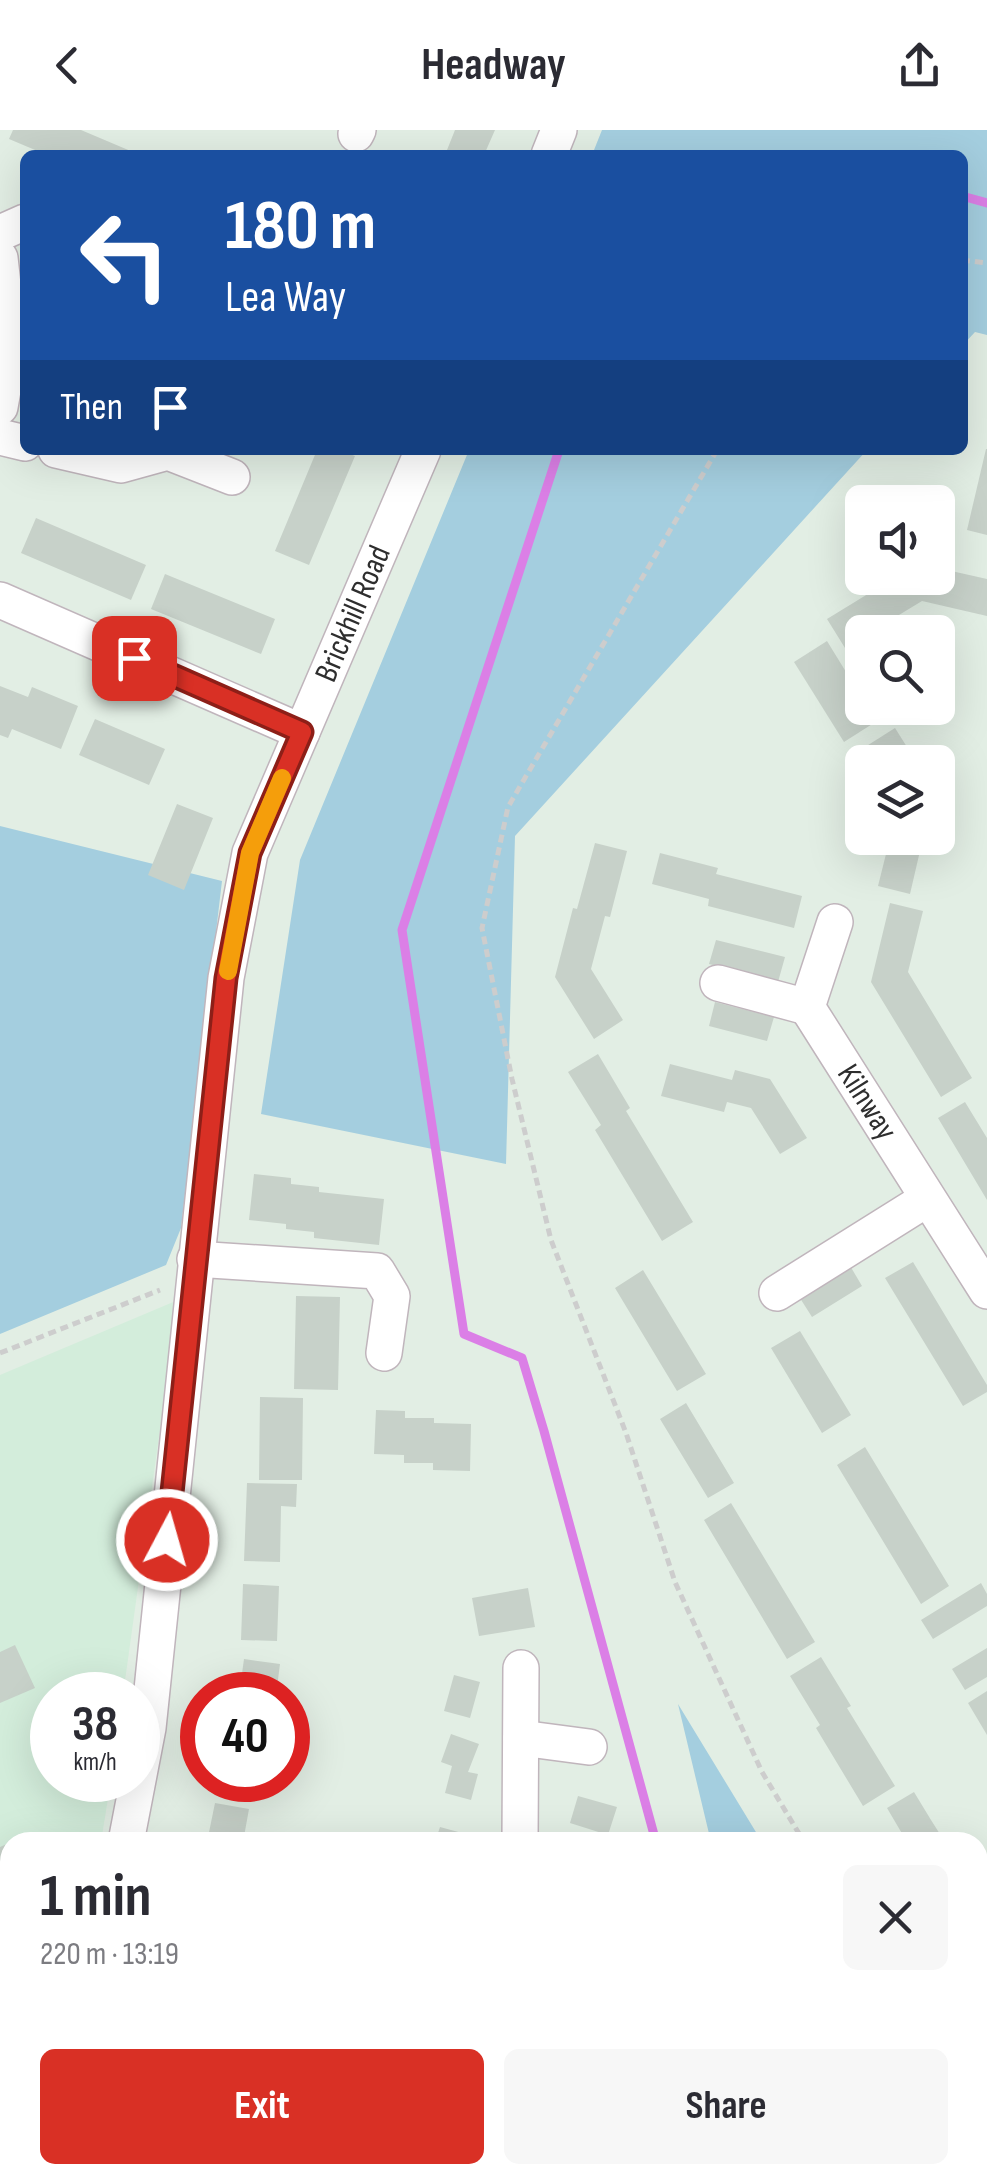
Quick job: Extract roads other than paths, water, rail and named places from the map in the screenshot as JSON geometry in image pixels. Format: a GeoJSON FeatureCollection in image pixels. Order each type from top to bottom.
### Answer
{"type":"FeatureCollection","features":[{"type":"Feature","properties":{"kind":"street"},"geometry":{"type":"LineString","coordinates":[[0,258],[6,299],[5,384],[0,407]]}},
{"type":"Feature","properties":{"kind":"street"},"geometry":{"type":"LineString","coordinates":[[78,455],[121,465],[157,455]]}},
{"type":"Feature","properties":{"kind":"street"},"geometry":{"type":"LineString","coordinates":[[175,455],[232,478]]}},
{"type":"Feature","properties":{"kind":"street","name":"Brickhill Road"},"geometry":{"type":"LineString","coordinates":[[128,1832],[148,1728],[226,978],[250,853],[421,455]]}},
{"type":"Feature","properties":{"kind":"street"},"geometry":{"type":"LineString","coordinates":[[0,600],[302,732]]}},
{"type":"Feature","properties":{"kind":"street"},"geometry":{"type":"LineString","coordinates":[[718,984],[807,1006],[835,922]]}},
{"type":"Feature","properties":{"kind":"street","name":"Kilnway"},"geometry":{"type":"LineString","coordinates":[[807,1006],[987,1291]]}},
{"type":"Feature","properties":{"kind":"street"},"geometry":{"type":"LineString","coordinates":[[777,1293],[927,1198]]}},
{"type":"Feature","properties":{"kind":"street"},"geometry":{"type":"LineString","coordinates":[[195,1268],[377,1271],[392,1296],[384,1353]]}},
{"type":"Feature","properties":{"kind":"street"},"geometry":{"type":"LineString","coordinates":[[520,1832],[521,1668]]}},
{"type":"Feature","properties":{"kind":"street"},"geometry":{"type":"LineString","coordinates":[[521,1738],[590,1747]]}},
{"type":"Feature","properties":{"kind":"waterway"},"geometry":{"type":"LineString","coordinates":[[968,198],[987,203]]}},
{"type":"Feature","properties":{"kind":"waterway"},"geometry":{"type":"LineString","coordinates":[[557,455],[402,930],[464,1334],[522,1358],[653,1832]]}}]}
